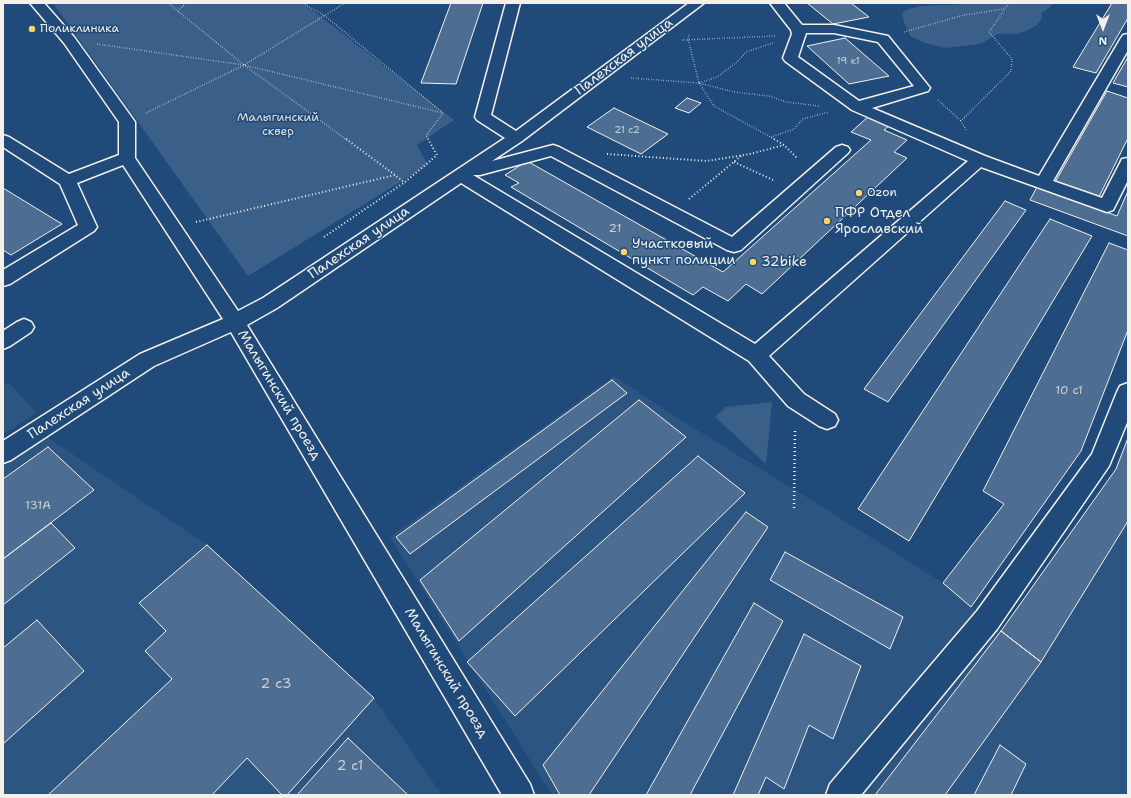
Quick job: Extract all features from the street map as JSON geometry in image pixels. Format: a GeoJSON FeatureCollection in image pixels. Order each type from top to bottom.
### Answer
{"type":"FeatureCollection","features":[{"type":"Feature","properties":{"kind":"street"},"geometry":{"type":"LineString","coordinates":[[37,3],[69,40],[127,122],[127,158],[67,181]]}},
{"type":"Feature","properties":{"kind":"street"},"geometry":{"type":"LineString","coordinates":[[513,3],[483,116],[516,138]]}},
{"type":"Feature","properties":{"kind":"street","name":"Палехская улица"},"geometry":{"type":"LineString","coordinates":[[3,453],[147,360],[235,322],[270,304],[516,138],[697,3]]}},
{"type":"Feature","properties":{"kind":"street"},"geometry":{"type":"LineString","coordinates":[[777,3],[799,32]]}},
{"type":"Feature","properties":{"kind":"street"},"geometry":{"type":"LineString","coordinates":[[799,32],[834,29],[883,38],[923,88],[858,107]]}},
{"type":"Feature","properties":{"kind":"street"},"geometry":{"type":"LineString","coordinates":[[799,32],[790,58],[858,107],[979,160],[1107,206],[1128,163]]}},
{"type":"Feature","properties":{"kind":"street"},"geometry":{"type":"LineString","coordinates":[[1043,183],[1128,38]]}},
{"type":"Feature","properties":{"kind":"street"},"geometry":{"type":"LineString","coordinates":[[3,140],[67,181],[88,227],[3,279]]}},
{"type":"Feature","properties":{"kind":"street"},"geometry":{"type":"LineString","coordinates":[[461,175],[553,150],[734,246],[842,150]]}},
{"type":"Feature","properties":{"kind":"street","name":"Малыгинский проезд"},"geometry":{"type":"LineString","coordinates":[[127,158],[235,322],[519,795]]}},
{"type":"Feature","properties":{"kind":"street"},"geometry":{"type":"LineString","coordinates":[[756,355],[979,160]]}},
{"type":"Feature","properties":{"kind":"street"},"geometry":{"type":"LineString","coordinates":[[461,175],[756,355],[796,400],[827,420]]}},
{"type":"Feature","properties":{"kind":"street"},"geometry":{"type":"LineString","coordinates":[[3,340],[24,327]]}},
{"type":"Feature","properties":{"kind":"street"},"geometry":{"type":"LineString","coordinates":[[841,795],[987,620],[1101,459],[1128,392]]}},
{"type":"Feature","properties":{"kind":"path"},"geometry":{"type":"LineString","coordinates":[[168,3],[244,65],[405,182],[411,208]]}},
{"type":"Feature","properties":{"kind":"path"},"geometry":{"type":"LineString","coordinates":[[178,11],[186,3]]}},
{"type":"Feature","properties":{"kind":"path"},"geometry":{"type":"LineString","coordinates":[[303,3],[325,16],[444,113]]}},
{"type":"Feature","properties":{"kind":"path"},"geometry":{"type":"LineString","coordinates":[[127,122],[244,65],[345,3]]}},
{"type":"Feature","properties":{"kind":"path"},"geometry":{"type":"LineString","coordinates":[[961,121],[1011,71],[1012,59],[989,32],[1008,3]]}},
{"type":"Feature","properties":{"kind":"path"},"geometry":{"type":"LineString","coordinates":[[883,38],[964,15],[1005,9]]}},
{"type":"Feature","properties":{"kind":"path"},"geometry":{"type":"LineString","coordinates":[[682,40],[799,32]]}},
{"type":"Feature","properties":{"kind":"path"},"geometry":{"type":"LineString","coordinates":[[699,83],[717,77],[737,62],[746,52],[799,32]]}},
{"type":"Feature","properties":{"kind":"path"},"geometry":{"type":"LineString","coordinates":[[689,33],[688,39],[699,83],[714,106],[784,145],[814,175]]}},
{"type":"Feature","properties":{"kind":"path"},"geometry":{"type":"LineString","coordinates":[[69,40],[244,65],[444,113]]}},
{"type":"Feature","properties":{"kind":"path"},"geometry":{"type":"LineString","coordinates":[[630,78],[699,83],[734,92],[768,96],[786,102],[820,106]]}},
{"type":"Feature","properties":{"kind":"path"},"geometry":{"type":"LineString","coordinates":[[923,88],[961,121],[979,160]]}},
{"type":"Feature","properties":{"kind":"path"},"geometry":{"type":"LineString","coordinates":[[771,137],[794,129],[804,119],[834,111]]}},
{"type":"Feature","properties":{"kind":"path"},"geometry":{"type":"LineString","coordinates":[[320,240],[405,182],[437,155],[426,136],[444,113]]}},
{"type":"Feature","properties":{"kind":"path"},"geometry":{"type":"LineString","coordinates":[[607,154],[707,161],[741,156],[784,145]]}},
{"type":"Feature","properties":{"kind":"path"},"geometry":{"type":"LineString","coordinates":[[672,213],[741,156]]}},
{"type":"Feature","properties":{"kind":"path"},"geometry":{"type":"LineString","coordinates":[[734,162],[796,191]]}},
{"type":"Feature","properties":{"kind":"path"},"geometry":{"type":"LineString","coordinates":[[173,227],[395,175]]}},
{"type":"Feature","properties":{"kind":"path"},"geometry":{"type":"LineString","coordinates":[[794,508],[796,400]]}},
{"type":"Feature","properties":{"kind":"shaded area"},"geometry":{"type":"Polygon","coordinates":[[[614,376],[679,419],[943,583],[987,620],[1041,661],[1128,521],[1128,795],[552,795],[390,537],[614,376]]]}},
{"type":"Feature","properties":{"kind":"shaded area"},"geometry":{"type":"Polygon","coordinates":[[[9,383],[37,413],[3,434],[3,386],[9,383]]]}},
{"type":"Feature","properties":{"kind":"shaded area"},"geometry":{"type":"Polygon","coordinates":[[[43,434],[207,545],[374,698],[442,795],[3,795],[3,462],[43,434]]]}},
{"type":"Feature","properties":{"kind":"green space","name":"Малыгинский сквер"},"geometry":{"type":"Polygon","coordinates":[[[53,3],[303,3],[454,120],[417,145],[428,165],[248,276],[53,3]]]}},
{"type":"Feature","properties":{"kind":"green space"},"geometry":{"type":"Polygon","coordinates":[[[989,3],[1055,3],[1041,14],[1042,18],[1037,25],[1026,31],[1016,34],[998,34],[980,44],[944,48],[925,43],[910,36],[902,14],[906,10],[920,6],[989,3]]]}},
{"type":"Feature","properties":{"kind":"green space"},"geometry":{"type":"Polygon","coordinates":[[[772,402],[766,464],[715,417],[726,407],[772,402]]]}},
{"type":"Feature","properties":{"kind":"building"},"geometry":{"type":"Polygon","coordinates":[[[451,3],[483,3],[456,84],[421,83],[451,3]]]}},
{"type":"Feature","properties":{"kind":"building"},"geometry":{"type":"Polygon","coordinates":[[[807,3],[851,3],[869,17],[833,24],[807,3]]]}},
{"type":"Feature","properties":{"kind":"building"},"geometry":{"type":"Polygon","coordinates":[[[1112,3],[1128,3],[1128,18],[1096,73],[1073,67],[1112,3]]]}},
{"type":"Feature","properties":{"kind":"building"},"geometry":{"type":"Polygon","coordinates":[[[845,38],[889,76],[849,84],[807,46],[845,38]]]}},
{"type":"Feature","properties":{"kind":"building"},"geometry":{"type":"Polygon","coordinates":[[[1128,57],[1128,87],[1113,83],[1128,57]]]}},
{"type":"Feature","properties":{"kind":"building"},"geometry":{"type":"Polygon","coordinates":[[[1107,91],[1128,98],[1128,138],[1098,199],[1054,184],[1107,91]]]}},
{"type":"Feature","properties":{"kind":"building"},"geometry":{"type":"Polygon","coordinates":[[[687,98],[701,103],[689,113],[675,108],[687,98]]]}},
{"type":"Feature","properties":{"kind":"building"},"geometry":{"type":"Polygon","coordinates":[[[614,108],[668,134],[641,154],[587,127],[614,108]]]}},
{"type":"Feature","properties":{"kind":"building"},"geometry":{"type":"Polygon","coordinates":[[[869,116],[890,125],[884,130],[907,140],[894,152],[907,158],[762,294],[746,284],[728,301],[703,287],[693,295],[511,187],[519,183],[505,175],[527,161],[723,272],[871,140],[851,132],[869,116]]]}},
{"type":"Feature","properties":{"kind":"building"},"geometry":{"type":"Polygon","coordinates":[[[1037,187],[1117,216],[1128,191],[1128,236],[1030,200],[1037,187]]]}},
{"type":"Feature","properties":{"kind":"building"},"geometry":{"type":"Polygon","coordinates":[[[3,188],[62,224],[11,255],[3,250],[3,188]]]}},
{"type":"Feature","properties":{"kind":"building"},"geometry":{"type":"Polygon","coordinates":[[[1005,201],[1026,210],[888,402],[864,389],[1005,201]]]}},
{"type":"Feature","properties":{"kind":"building"},"geometry":{"type":"Polygon","coordinates":[[[1050,219],[1092,236],[909,541],[858,509],[1050,219]]]}},
{"type":"Feature","properties":{"kind":"building"},"geometry":{"type":"Polygon","coordinates":[[[1109,243],[1128,250],[1128,330],[1081,451],[971,607],[943,583],[1004,504],[983,491],[1109,243]]]}},
{"type":"Feature","properties":{"kind":"building"},"geometry":{"type":"Polygon","coordinates":[[[612,380],[627,393],[410,554],[396,537],[612,380]]]}},
{"type":"Feature","properties":{"kind":"building"},"geometry":{"type":"Polygon","coordinates":[[[639,400],[686,437],[459,641],[420,580],[639,400]]]}},
{"type":"Feature","properties":{"kind":"building"},"geometry":{"type":"Polygon","coordinates":[[[1128,438],[1128,521],[1041,662],[1001,631],[1116,469],[1128,438]]]}},
{"type":"Feature","properties":{"kind":"building"},"geometry":{"type":"Polygon","coordinates":[[[48,447],[94,490],[3,559],[3,479],[48,447]]]}},
{"type":"Feature","properties":{"kind":"building"},"geometry":{"type":"Polygon","coordinates":[[[698,456],[745,493],[515,716],[467,662],[698,456]]]}},
{"type":"Feature","properties":{"kind":"building"},"geometry":{"type":"Polygon","coordinates":[[[746,512],[768,527],[589,795],[560,795],[543,765],[746,512]]]}},
{"type":"Feature","properties":{"kind":"building"},"geometry":{"type":"Polygon","coordinates":[[[51,523],[75,548],[3,605],[3,559],[51,523]]]}},
{"type":"Feature","properties":{"kind":"building"},"geometry":{"type":"Polygon","coordinates":[[[207,545],[374,698],[287,795],[282,795],[247,758],[212,795],[48,795],[172,679],[145,651],[166,631],[139,603],[207,545]]]}},
{"type":"Feature","properties":{"kind":"building"},"geometry":{"type":"Polygon","coordinates":[[[785,552],[903,617],[890,649],[770,580],[785,552]]]}},
{"type":"Feature","properties":{"kind":"building"},"geometry":{"type":"Polygon","coordinates":[[[754,603],[783,621],[690,795],[646,795],[754,603]]]}},
{"type":"Feature","properties":{"kind":"building"},"geometry":{"type":"Polygon","coordinates":[[[37,620],[84,671],[3,744],[3,648],[37,620]]]}},
{"type":"Feature","properties":{"kind":"building"},"geometry":{"type":"Polygon","coordinates":[[[1001,631],[1041,662],[945,795],[875,795],[1001,631]]]}},
{"type":"Feature","properties":{"kind":"building"},"geometry":{"type":"Polygon","coordinates":[[[804,634],[861,666],[833,739],[809,725],[784,789],[766,777],[758,795],[733,795],[804,634]]]}},
{"type":"Feature","properties":{"kind":"building"},"geometry":{"type":"Polygon","coordinates":[[[348,738],[408,795],[297,795],[348,738]]]}},
{"type":"Feature","properties":{"kind":"building"},"geometry":{"type":"Polygon","coordinates":[[[1000,745],[1026,764],[1011,795],[974,795],[1000,745]]]}},
{"type":"Feature","properties":{"kind":"place","name":"Поликлиника"},"geometry":{"type":"Point","coordinates":[32,29]}},
{"type":"Feature","properties":{"kind":"place","name":"Ozon"},"geometry":{"type":"Point","coordinates":[859,193]}},
{"type":"Feature","properties":{"kind":"place","name":"ПФР Отдел Ярославский"},"geometry":{"type":"Point","coordinates":[827,221]}},
{"type":"Feature","properties":{"kind":"place","name":"Участковый пункт полиции"},"geometry":{"type":"Point","coordinates":[624,252]}},
{"type":"Feature","properties":{"kind":"place","name":"32bike"},"geometry":{"type":"Point","coordinates":[753,262]}}]}
